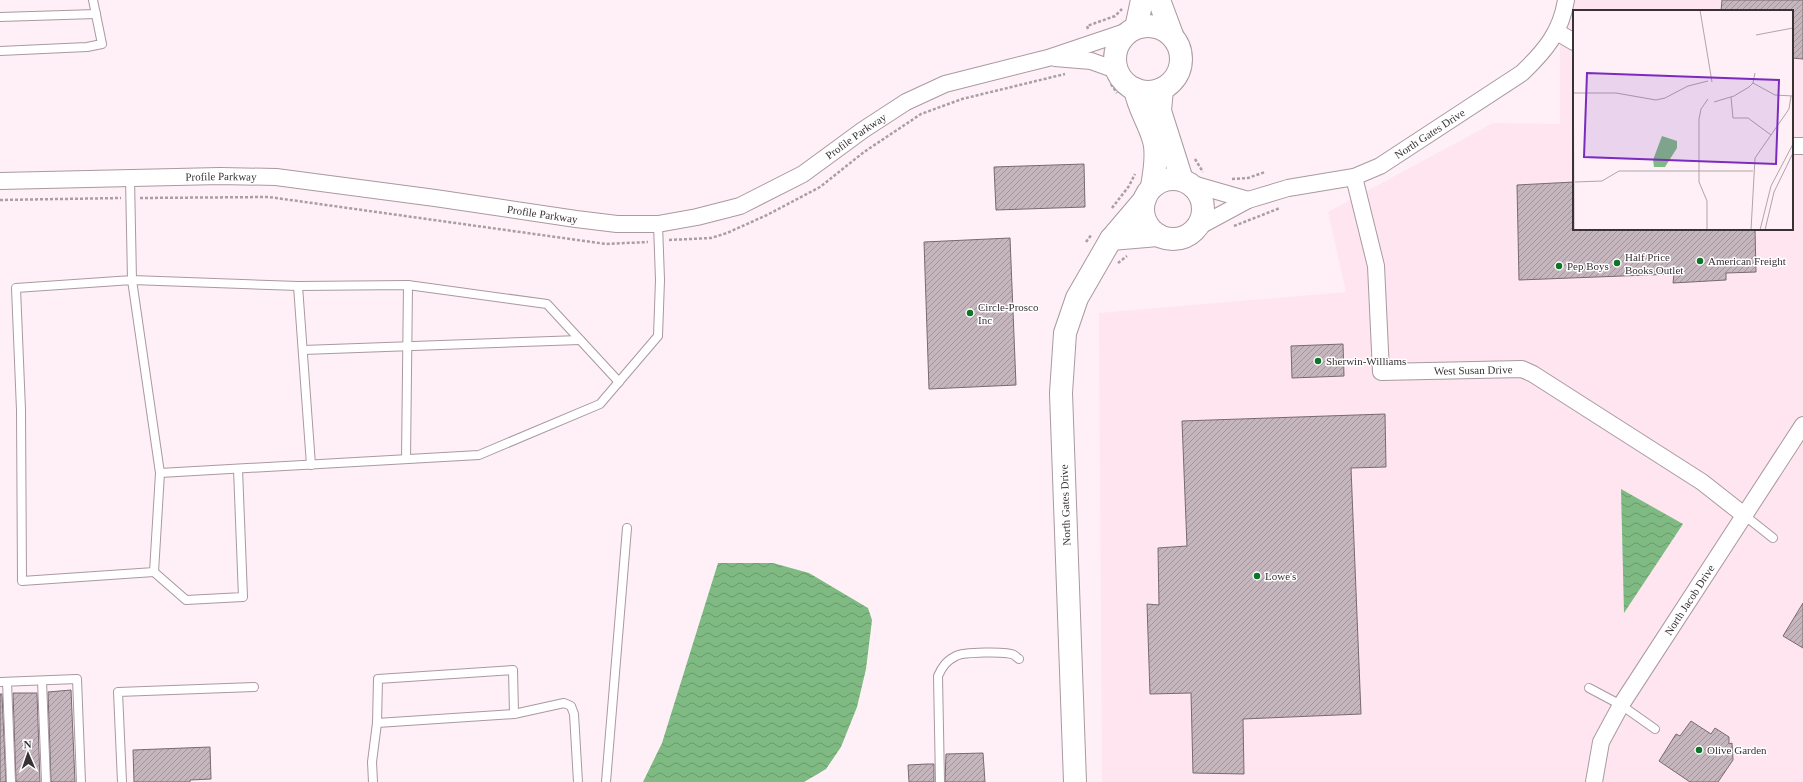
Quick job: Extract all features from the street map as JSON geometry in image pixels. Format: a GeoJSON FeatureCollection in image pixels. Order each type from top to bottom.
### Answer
{"type":"FeatureCollection","features":[{"type":"Feature","properties":{"kind":"street"},"geometry":{"type":"LineString","coordinates":[[1103,235],[1158,235],[1167,238],[1184,238],[1198,227],[1202,218],[1204,208],[1202,198],[1197,190],[1186,182],[1160,111],[1171,84],[1178,75],[1182,64],[1182,54],[1178,43],[1179,36],[1159,0]]}},
{"type":"Feature","properties":{"kind":"street","name":"North Gates Drive"},"geometry":{"type":"LineString","coordinates":[[1198,227],[1248,200],[1288,188],[1354,177],[1380,166],[1522,73],[1539,56],[1557,32],[1566,0]]}},
{"type":"Feature","properties":{"kind":"street"},"geometry":{"type":"LineString","coordinates":[[1133,2],[1133,29]]}},
{"type":"Feature","properties":{"kind":"street"},"geometry":{"type":"LineString","coordinates":[[1158,235],[1149,227],[1144,216],[1156,157],[1154,142],[1138,104],[1126,92],[1122,80],[1113,76],[1117,48],[1122,38],[1133,29],[1152,26],[1163,28],[1179,36]]}},
{"type":"Feature","properties":{"kind":"street","name":"Profile Parkway"},"geometry":{"type":"LineString","coordinates":[[0,181],[220,176],[276,177],[435,198],[576,219],[617,224],[658,224],[697,217],[740,206],[803,174],[863,130],[906,102],[945,84],[1048,58],[1133,29]]}},
{"type":"Feature","properties":{"kind":"street"},"geometry":{"type":"LineString","coordinates":[[1557,32],[1573,41]]}},
{"type":"Feature","properties":{"kind":"street","name":"Profile Parkway"},"geometry":{"type":"LineString","coordinates":[[1048,58],[1091,61],[1113,76]]}},
{"type":"Feature","properties":{"kind":"street"},"geometry":{"type":"LineString","coordinates":[[1126,92],[1152,92],[1170,89]]}},
{"type":"Feature","properties":{"kind":"street","name":"West Susan Drive"},"geometry":{"type":"LineString","coordinates":[[1354,177],[1376,266],[1381,372],[1522,369],[1533,374],[1702,482],[1744,515]]}},
{"type":"Feature","properties":{"kind":"street"},"geometry":{"type":"LineString","coordinates":[[1149,193],[1166,180],[1186,182],[1248,200]]}},
{"type":"Feature","properties":{"kind":"street","name":"North Gates Drive"},"geometry":{"type":"LineString","coordinates":[[1075,782],[1061,394],[1062,360],[1065,333],[1075,303],[1103,235],[1149,193]]}},
{"type":"Feature","properties":{"kind":"street","name":"North Jacob Drive"},"geometry":{"type":"LineString","coordinates":[[1594,782],[1601,742],[1621,705],[1803,425]]}},
{"type":"Feature","properties":{"kind":"lane"},"geometry":{"type":"LineString","coordinates":[[0,51],[87,47],[102,44],[93,0]]}},
{"type":"Feature","properties":{"kind":"lane"},"geometry":{"type":"LineString","coordinates":[[0,17],[96,14]]}},
{"type":"Feature","properties":{"kind":"lane"},"geometry":{"type":"LineString","coordinates":[[130,178],[132,280],[160,473],[154,572]]}},
{"type":"Feature","properties":{"kind":"lane"},"geometry":{"type":"LineString","coordinates":[[160,473],[479,456],[600,404],[658,336],[660,280],[658,224]]}},
{"type":"Feature","properties":{"kind":"lane"},"geometry":{"type":"LineString","coordinates":[[238,469],[242,597],[186,600],[154,572],[22,580],[21,410],[16,288],[132,280],[298,286],[408,285],[547,304],[619,382]]}},
{"type":"Feature","properties":{"kind":"lane"},"geometry":{"type":"LineString","coordinates":[[406,459],[408,285]]}},
{"type":"Feature","properties":{"kind":"lane"},"geometry":{"type":"LineString","coordinates":[[298,286],[311,465]]}},
{"type":"Feature","properties":{"kind":"lane"},"geometry":{"type":"LineString","coordinates":[[303,350],[580,340]]}},
{"type":"Feature","properties":{"kind":"lane"},"geometry":{"type":"LineString","coordinates":[[1744,515],[1773,538]]}},
{"type":"Feature","properties":{"kind":"lane"},"geometry":{"type":"LineString","coordinates":[[606,782],[626,528]]}},
{"type":"Feature","properties":{"kind":"lane"},"geometry":{"type":"LineString","coordinates":[[940,782],[937,687],[938,676],[944,664],[957,655],[972,653],[1006,653],[1015,655],[1019,659]]}},
{"type":"Feature","properties":{"kind":"lane"},"geometry":{"type":"LineString","coordinates":[[373,782],[372,762],[377,723],[378,678],[513,670],[514,714]]}},
{"type":"Feature","properties":{"kind":"lane"},"geometry":{"type":"LineString","coordinates":[[11,782],[4,682],[77,679],[81,782]]}},
{"type":"Feature","properties":{"kind":"lane"},"geometry":{"type":"LineString","coordinates":[[42,681],[46,782]]}},
{"type":"Feature","properties":{"kind":"lane"},"geometry":{"type":"LineString","coordinates":[[122,782],[118,692],[254,687]]}},
{"type":"Feature","properties":{"kind":"lane"},"geometry":{"type":"LineString","coordinates":[[1589,688],[1621,705],[1655,729]]}},
{"type":"Feature","properties":{"kind":"lane"},"geometry":{"type":"LineString","coordinates":[[377,723],[514,714],[564,702],[571,706],[574,714],[578,782]]}},
{"type":"Feature","properties":{"kind":"path"},"geometry":{"type":"LineString","coordinates":[[1089,31],[1087,26],[1115,16],[1133,2]]}},
{"type":"Feature","properties":{"kind":"path"},"geometry":{"type":"LineString","coordinates":[[1170,89],[1186,73],[1189,58],[1179,36]]}},
{"type":"Feature","properties":{"kind":"path"},"geometry":{"type":"LineString","coordinates":[[701,238],[711,238],[728,233],[767,215],[820,187],[864,152],[921,114],[962,99],[1070,73]]}},
{"type":"Feature","properties":{"kind":"path"},"geometry":{"type":"LineString","coordinates":[[1113,76],[1115,88],[1126,92]]}},
{"type":"Feature","properties":{"kind":"path"},"geometry":{"type":"LineString","coordinates":[[1193,155],[1204,173],[1209,175]]}},
{"type":"Feature","properties":{"kind":"path"},"geometry":{"type":"LineString","coordinates":[[1107,214],[1129,186],[1138,168]]}},
{"type":"Feature","properties":{"kind":"path"},"geometry":{"type":"LineString","coordinates":[[1225,180],[1248,178],[1265,172]]}},
{"type":"Feature","properties":{"kind":"path"},"geometry":{"type":"LineString","coordinates":[[0,200],[269,196],[606,244],[624,244]]}},
{"type":"Feature","properties":{"kind":"path"},"geometry":{"type":"LineString","coordinates":[[1231,227],[1280,208]]}},
{"type":"Feature","properties":{"kind":"path"},"geometry":{"type":"LineString","coordinates":[[1086,242],[1103,235]]}},
{"type":"Feature","properties":{"kind":"shaded area"},"geometry":{"type":"Polygon","coordinates":[[[1560,0],[1803,0],[1803,782],[1102,782],[1099,313],[1346,292],[1328,212],[1493,123],[1560,124],[1560,0]]]}},
{"type":"Feature","properties":{"kind":"water"},"geometry":{"type":"Polygon","coordinates":[[[1621,489],[1683,524],[1624,613],[1621,489]]]}},
{"type":"Feature","properties":{"kind":"water"},"geometry":{"type":"Polygon","coordinates":[[[718,563],[773,563],[809,573],[868,608],[872,620],[866,669],[857,707],[841,747],[826,769],[804,782],[643,782],[662,743],[718,563]]]}},
{"type":"Feature","properties":{"kind":"building"},"geometry":{"type":"Polygon","coordinates":[[[1722,0],[1803,0],[1803,59],[1793,58],[1793,10],[1721,10],[1722,0]]]}},
{"type":"Feature","properties":{"kind":"building"},"geometry":{"type":"Polygon","coordinates":[[[1084,164],[1085,207],[996,210],[994,167],[1084,164]]]}},
{"type":"Feature","properties":{"kind":"building"},"geometry":{"type":"Polygon","coordinates":[[[1573,182],[1573,230],[1755,230],[1756,272],[1726,273],[1726,280],[1673,283],[1674,274],[1519,280],[1517,185],[1573,182]]]}},
{"type":"Feature","properties":{"kind":"building","name":"Circle-Prosco Inc"},"geometry":{"type":"Polygon","coordinates":[[[1010,238],[1016,385],[929,389],[924,242],[1010,238]]]}},
{"type":"Feature","properties":{"kind":"building","name":"Sherwin-Williams"},"geometry":{"type":"Polygon","coordinates":[[[1343,344],[1344,376],[1292,378],[1291,346],[1343,344]]]}},
{"type":"Feature","properties":{"kind":"building","name":"Lowe's"},"geometry":{"type":"Polygon","coordinates":[[[1385,414],[1386,467],[1351,468],[1361,714],[1243,719],[1244,774],[1193,773],[1191,693],[1150,694],[1147,604],[1159,605],[1158,548],[1187,546],[1182,421],[1385,414]]]}},
{"type":"Feature","properties":{"kind":"building"},"geometry":{"type":"Polygon","coordinates":[[[1803,603],[1803,648],[1783,636],[1803,603]]]}},
{"type":"Feature","properties":{"kind":"building"},"geometry":{"type":"Polygon","coordinates":[[[71,690],[75,782],[51,782],[48,692],[71,690]]]}},
{"type":"Feature","properties":{"kind":"building"},"geometry":{"type":"Polygon","coordinates":[[[13,693],[37,693],[40,782],[16,782],[13,693]]]}},
{"type":"Feature","properties":{"kind":"building"},"geometry":{"type":"Polygon","coordinates":[[[0,694],[2,694],[6,782],[0,782],[0,694]]]}},
{"type":"Feature","properties":{"kind":"building","name":"Olive Garden"},"geometry":{"type":"Polygon","coordinates":[[[1691,721],[1711,734],[1715,728],[1729,737],[1729,744],[1732,743],[1733,760],[1718,782],[1690,782],[1659,761],[1676,734],[1680,736],[1691,721]]]}},
{"type":"Feature","properties":{"kind":"building"},"geometry":{"type":"Polygon","coordinates":[[[210,747],[211,779],[190,780],[190,782],[134,782],[133,750],[210,747]]]}},
{"type":"Feature","properties":{"kind":"building"},"geometry":{"type":"Polygon","coordinates":[[[983,753],[985,782],[945,782],[946,754],[983,753]]]}},
{"type":"Feature","properties":{"kind":"building"},"geometry":{"type":"Polygon","coordinates":[[[934,764],[934,782],[909,782],[908,765],[934,764]]]}},
{"type":"Feature","properties":{"kind":"place","name":"American Freight"},"geometry":{"type":"Point","coordinates":[1700,261]}},
{"type":"Feature","properties":{"kind":"place","name":"Half Price Books Outlet"},"geometry":{"type":"Point","coordinates":[1617,263]}},
{"type":"Feature","properties":{"kind":"place","name":"Pep Boys"},"geometry":{"type":"Point","coordinates":[1559,266]}},
{"type":"Feature","properties":{"kind":"place","name":"Circle-Prosco Inc"},"geometry":{"type":"Point","coordinates":[970,313]}},
{"type":"Feature","properties":{"kind":"place","name":"Sherwin-Williams"},"geometry":{"type":"Point","coordinates":[1318,361]}},
{"type":"Feature","properties":{"kind":"place","name":"Lowe's"},"geometry":{"type":"Point","coordinates":[1257,576]}},
{"type":"Feature","properties":{"kind":"place","name":"Olive Garden"},"geometry":{"type":"Point","coordinates":[1699,750]}}]}
